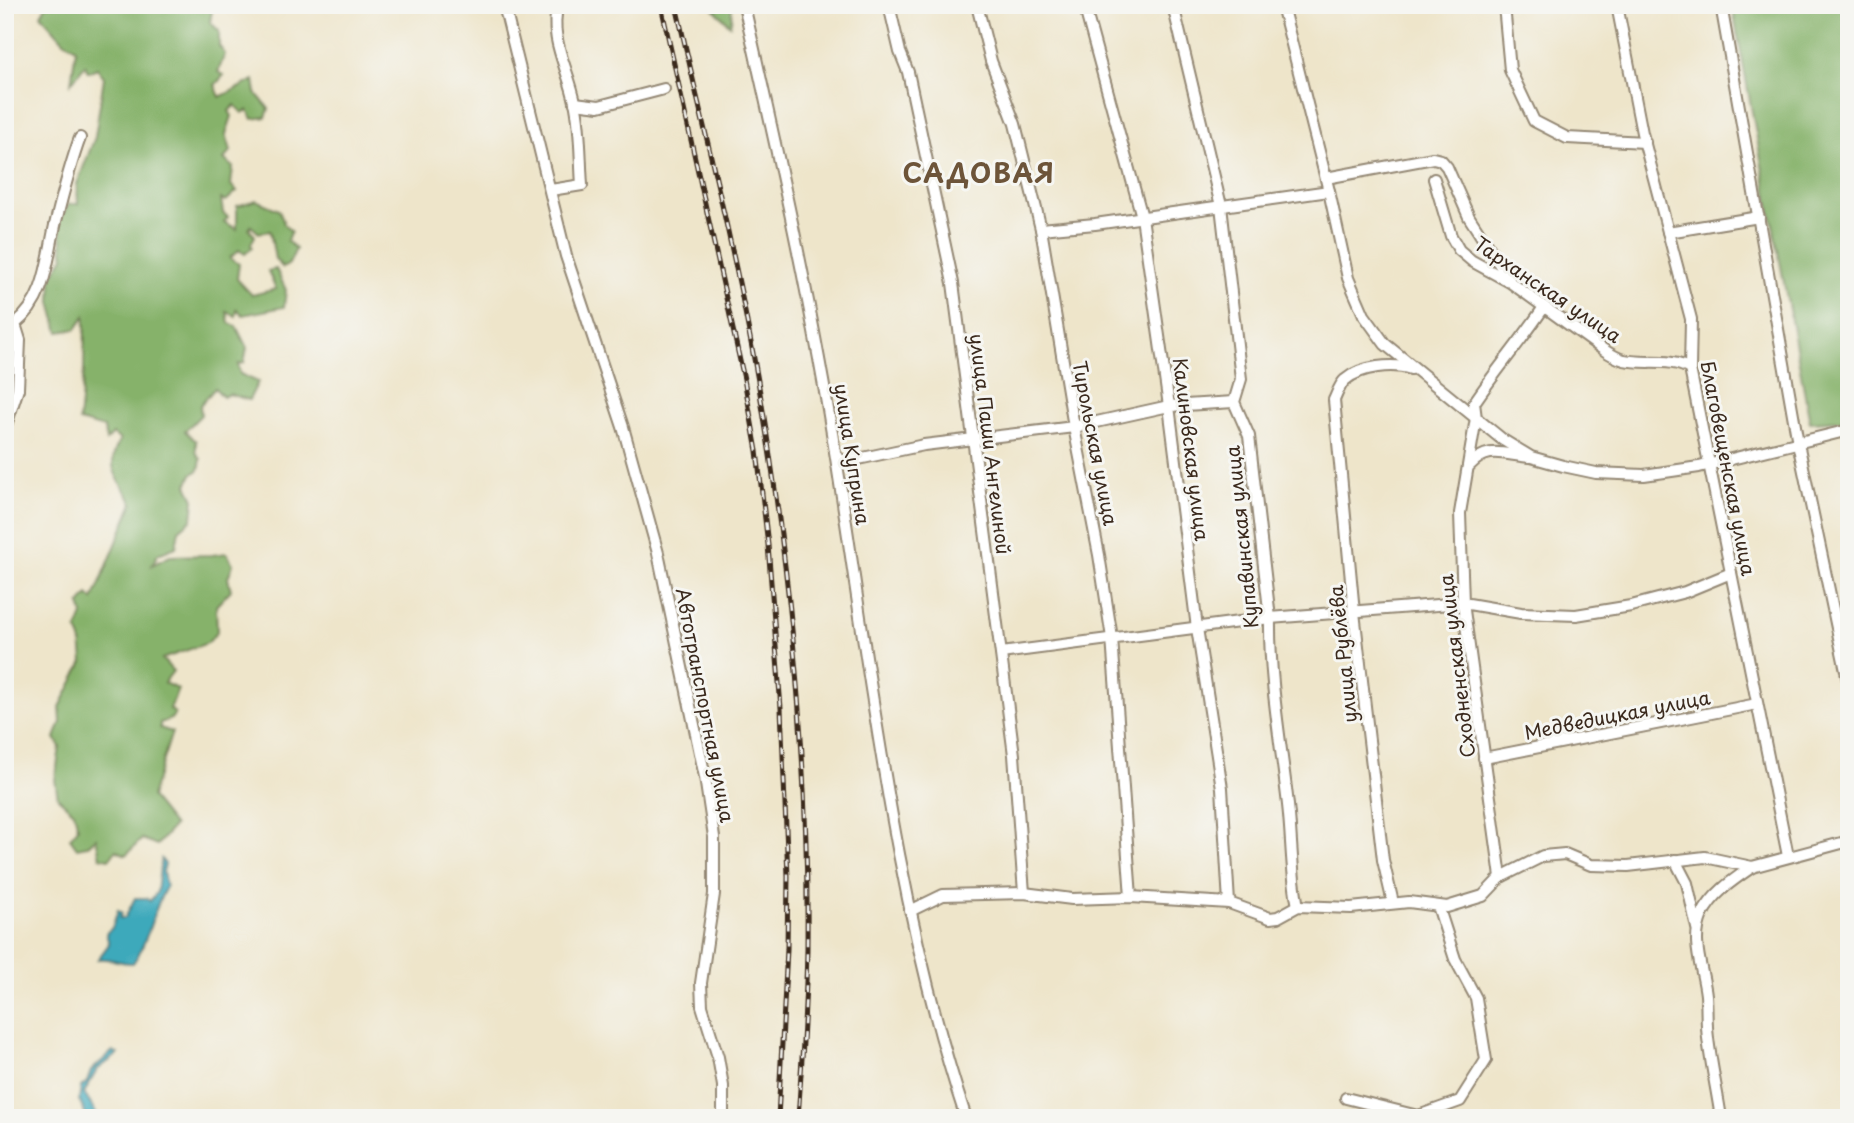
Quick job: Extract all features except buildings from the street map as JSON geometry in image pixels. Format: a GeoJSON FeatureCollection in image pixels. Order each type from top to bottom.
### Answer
{"type":"FeatureCollection","features":[{"type":"Feature","properties":{"kind":"street","name":"Автотранспортная улица"},"geometry":{"type":"LineString","coordinates":[[504,5],[566,256],[623,427],[658,553],[709,801],[714,837],[714,894],[701,983],[702,1006],[718,1056],[723,1086],[723,1118]]}},
{"type":"Feature","properties":{"kind":"street"},"geometry":{"type":"LineString","coordinates":[[551,191],[582,185],[575,103],[557,42],[555,16],[558,5]]}},
{"type":"Feature","properties":{"kind":"street","name":"улица Куприна"},"geometry":{"type":"LineString","coordinates":[[744,5],[826,394],[901,871],[951,1073],[966,1118]]}},
{"type":"Feature","properties":{"kind":"street","name":"улица Паши Ангелиной"},"geometry":{"type":"LineString","coordinates":[[889,5],[900,52],[908,72],[953,283],[1014,755],[1024,893]]}},
{"type":"Feature","properties":{"kind":"street","name":"Тирольская улица"},"geometry":{"type":"LineString","coordinates":[[977,5],[991,61],[1014,124],[1041,229],[1073,427],[1100,555],[1112,638],[1131,897]]}},
{"type":"Feature","properties":{"kind":"street","name":"Калиновская улица"},"geometry":{"type":"LineString","coordinates":[[1084,5],[1142,217],[1197,628],[1222,788],[1228,903]]}},
{"type":"Feature","properties":{"kind":"street"},"geometry":{"type":"LineString","coordinates":[[836,457],[844,462],[924,445],[1073,427],[1169,406],[1234,402],[1241,379],[1221,206],[1173,5]]}},
{"type":"Feature","properties":{"kind":"street"},"geometry":{"type":"LineString","coordinates":[[1282,5],[1326,178],[1348,278],[1364,315],[1385,344],[1503,440],[1531,457]]}},
{"type":"Feature","properties":{"kind":"street"},"geometry":{"type":"LineString","coordinates":[[1504,5],[1510,70],[1534,121],[1567,138],[1645,142]]}},
{"type":"Feature","properties":{"kind":"street","name":"Благовещенская улица"},"geometry":{"type":"LineString","coordinates":[[1617,5],[1645,142],[1691,319],[1690,369],[1788,856]]}},
{"type":"Feature","properties":{"kind":"street"},"geometry":{"type":"LineString","coordinates":[[1721,5],[1798,443],[1849,685]]}},
{"type":"Feature","properties":{"kind":"street"},"geometry":{"type":"LineString","coordinates":[[575,103],[599,106],[664,89]]}},
{"type":"Feature","properties":{"kind":"street"},"geometry":{"type":"LineString","coordinates":[[5,428],[18,390],[20,340],[10,322],[26,316],[35,303],[46,276],[69,168],[80,138]]}},
{"type":"Feature","properties":{"kind":"street"},"geometry":{"type":"LineString","coordinates":[[1326,178],[1433,158],[1441,160],[1447,167],[1469,217],[1510,282]]}},
{"type":"Feature","properties":{"kind":"street","name":"Тарханская улица"},"geometry":{"type":"LineString","coordinates":[[1434,179],[1451,236],[1459,250],[1620,359],[1668,362],[1682,364],[1690,369]]}},
{"type":"Feature","properties":{"kind":"street"},"geometry":{"type":"LineString","coordinates":[[1041,229],[1329,191]]}},
{"type":"Feature","properties":{"kind":"street"},"geometry":{"type":"LineString","coordinates":[[1668,232],[1759,217]]}},
{"type":"Feature","properties":{"kind":"street"},"geometry":{"type":"LineString","coordinates":[[1487,270],[1495,260]]}},
{"type":"Feature","properties":{"kind":"street","name":"Сходненская улица"},"geometry":{"type":"LineString","coordinates":[[1501,877],[1463,603],[1460,513],[1476,418],[1474,403],[1496,371],[1519,345],[1544,307]]}},
{"type":"Feature","properties":{"kind":"street","name":"улица Рублёва"},"geometry":{"type":"LineString","coordinates":[[1393,903],[1383,860],[1354,612],[1334,400],[1344,380],[1360,372],[1401,366],[1419,371]]}},
{"type":"Feature","properties":{"kind":"street","name":"Купавинская улица"},"geometry":{"type":"LineString","coordinates":[[1234,402],[1249,436],[1298,906]]}},
{"type":"Feature","properties":{"kind":"street"},"geometry":{"type":"LineString","coordinates":[[1470,465],[1487,451],[1619,475],[1670,473],[1849,430]]}},
{"type":"Feature","properties":{"kind":"street"},"geometry":{"type":"LineString","coordinates":[[1000,653],[1270,618],[1463,603],[1521,613],[1576,615],[1685,593],[1731,573]]}},
{"type":"Feature","properties":{"kind":"street","name":"Медведицкая улица"},"geometry":{"type":"LineString","coordinates":[[1484,758],[1757,704]]}},
{"type":"Feature","properties":{"kind":"street"},"geometry":{"type":"LineString","coordinates":[[1721,1118],[1696,944],[1702,916],[1726,885],[1752,867],[1849,841]]}},
{"type":"Feature","properties":{"kind":"street"},"geometry":{"type":"LineString","coordinates":[[910,911],[943,895],[1024,893],[1072,899],[1131,897],[1228,903],[1270,918],[1278,917],[1298,906],[1351,908],[1409,902],[1447,907],[1483,896],[1501,877],[1543,856],[1565,854],[1591,864],[1628,866],[1705,857],[1752,867]]}},
{"type":"Feature","properties":{"kind":"street"},"geometry":{"type":"LineString","coordinates":[[1675,860],[1682,871],[1697,931]]}},
{"type":"Feature","properties":{"kind":"street"},"geometry":{"type":"LineString","coordinates":[[1689,896],[1712,900]]}},
{"type":"Feature","properties":{"kind":"street"},"geometry":{"type":"LineString","coordinates":[[1346,1098],[1418,1116],[1460,1101],[1486,1060],[1476,998],[1455,959],[1438,906]]}},
{"type":"Feature","properties":{"kind":"green space"},"geometry":{"type":"Polygon","coordinates":[[[49,5],[213,5],[210,22],[219,31],[219,46],[225,54],[218,72],[224,75],[215,85],[220,97],[254,80],[256,93],[269,109],[266,117],[253,119],[248,110],[242,113],[235,105],[229,111],[232,116],[226,134],[231,151],[224,159],[233,167],[231,185],[237,191],[226,201],[221,199],[223,213],[228,217],[224,222],[237,229],[237,206],[256,200],[279,210],[285,226],[291,231],[287,241],[296,249],[289,264],[283,268],[275,259],[270,231],[259,233],[251,226],[249,229],[255,236],[252,248],[245,254],[239,250],[230,258],[239,264],[237,279],[252,295],[276,289],[268,271],[276,269],[286,290],[284,307],[243,315],[237,309],[236,316],[227,312],[229,323],[236,326],[247,348],[244,363],[238,364],[240,374],[258,382],[249,400],[229,394],[223,397],[215,388],[200,405],[201,415],[185,431],[196,441],[196,452],[201,459],[199,470],[192,474],[187,485],[194,499],[192,519],[179,530],[176,547],[158,554],[152,565],[170,556],[227,553],[233,564],[228,578],[231,590],[216,606],[217,632],[208,643],[162,659],[173,671],[164,683],[178,689],[170,709],[175,713],[171,719],[160,723],[160,728],[172,732],[151,797],[174,826],[157,845],[142,839],[126,855],[116,850],[109,859],[100,857],[96,838],[87,846],[77,848],[70,838],[78,828],[74,812],[58,798],[55,780],[60,747],[55,738],[61,722],[60,707],[83,662],[81,639],[77,630],[83,615],[80,604],[88,595],[93,600],[133,503],[113,466],[115,450],[120,440],[113,434],[106,441],[104,428],[79,421],[85,316],[76,329],[59,332],[51,302],[52,276],[64,257],[59,221],[69,204],[78,204],[77,184],[95,137],[104,77],[97,68],[88,72],[85,65],[71,83],[76,48],[64,41],[41,15],[49,5]]]}},
{"type":"Feature","properties":{"kind":"green space"},"geometry":{"type":"Polygon","coordinates":[[[714,5],[731,5],[730,25],[714,9],[714,5]]]}},
{"type":"Feature","properties":{"kind":"green space"},"geometry":{"type":"Polygon","coordinates":[[[1732,5],[1849,5],[1849,420],[1810,422],[1732,5]]]}},
{"type":"Feature","properties":{"kind":"water"},"geometry":{"type":"Polygon","coordinates":[[[161,859],[165,864],[163,872],[166,887],[133,963],[98,959],[109,944],[106,933],[112,928],[118,910],[122,913],[120,918],[125,918],[135,898],[146,898],[150,901],[157,892],[161,859]]]}},
{"type":"Feature","properties":{"kind":"water"},"geometry":{"type":"Polygon","coordinates":[[[113,1051],[118,1054],[97,1070],[84,1093],[99,1118],[87,1118],[79,1100],[81,1087],[87,1082],[91,1071],[113,1051]]]}},
{"type":"Feature","properties":{"kind":"railway"},"geometry":{"type":"LineString","coordinates":[[661,5],[744,379],[757,451],[768,545],[781,708],[788,876],[778,1118]]}},
{"type":"Feature","properties":{"kind":"railway"},"geometry":{"type":"LineString","coordinates":[[676,5],[730,240],[758,381],[788,592],[801,734],[807,877],[806,991],[798,1118]]}},
{"type":"Feature","properties":{"kind":"district","name":"САДОВАЯ"},"geometry":{"type":"Point","coordinates":[979,172]}}]}
